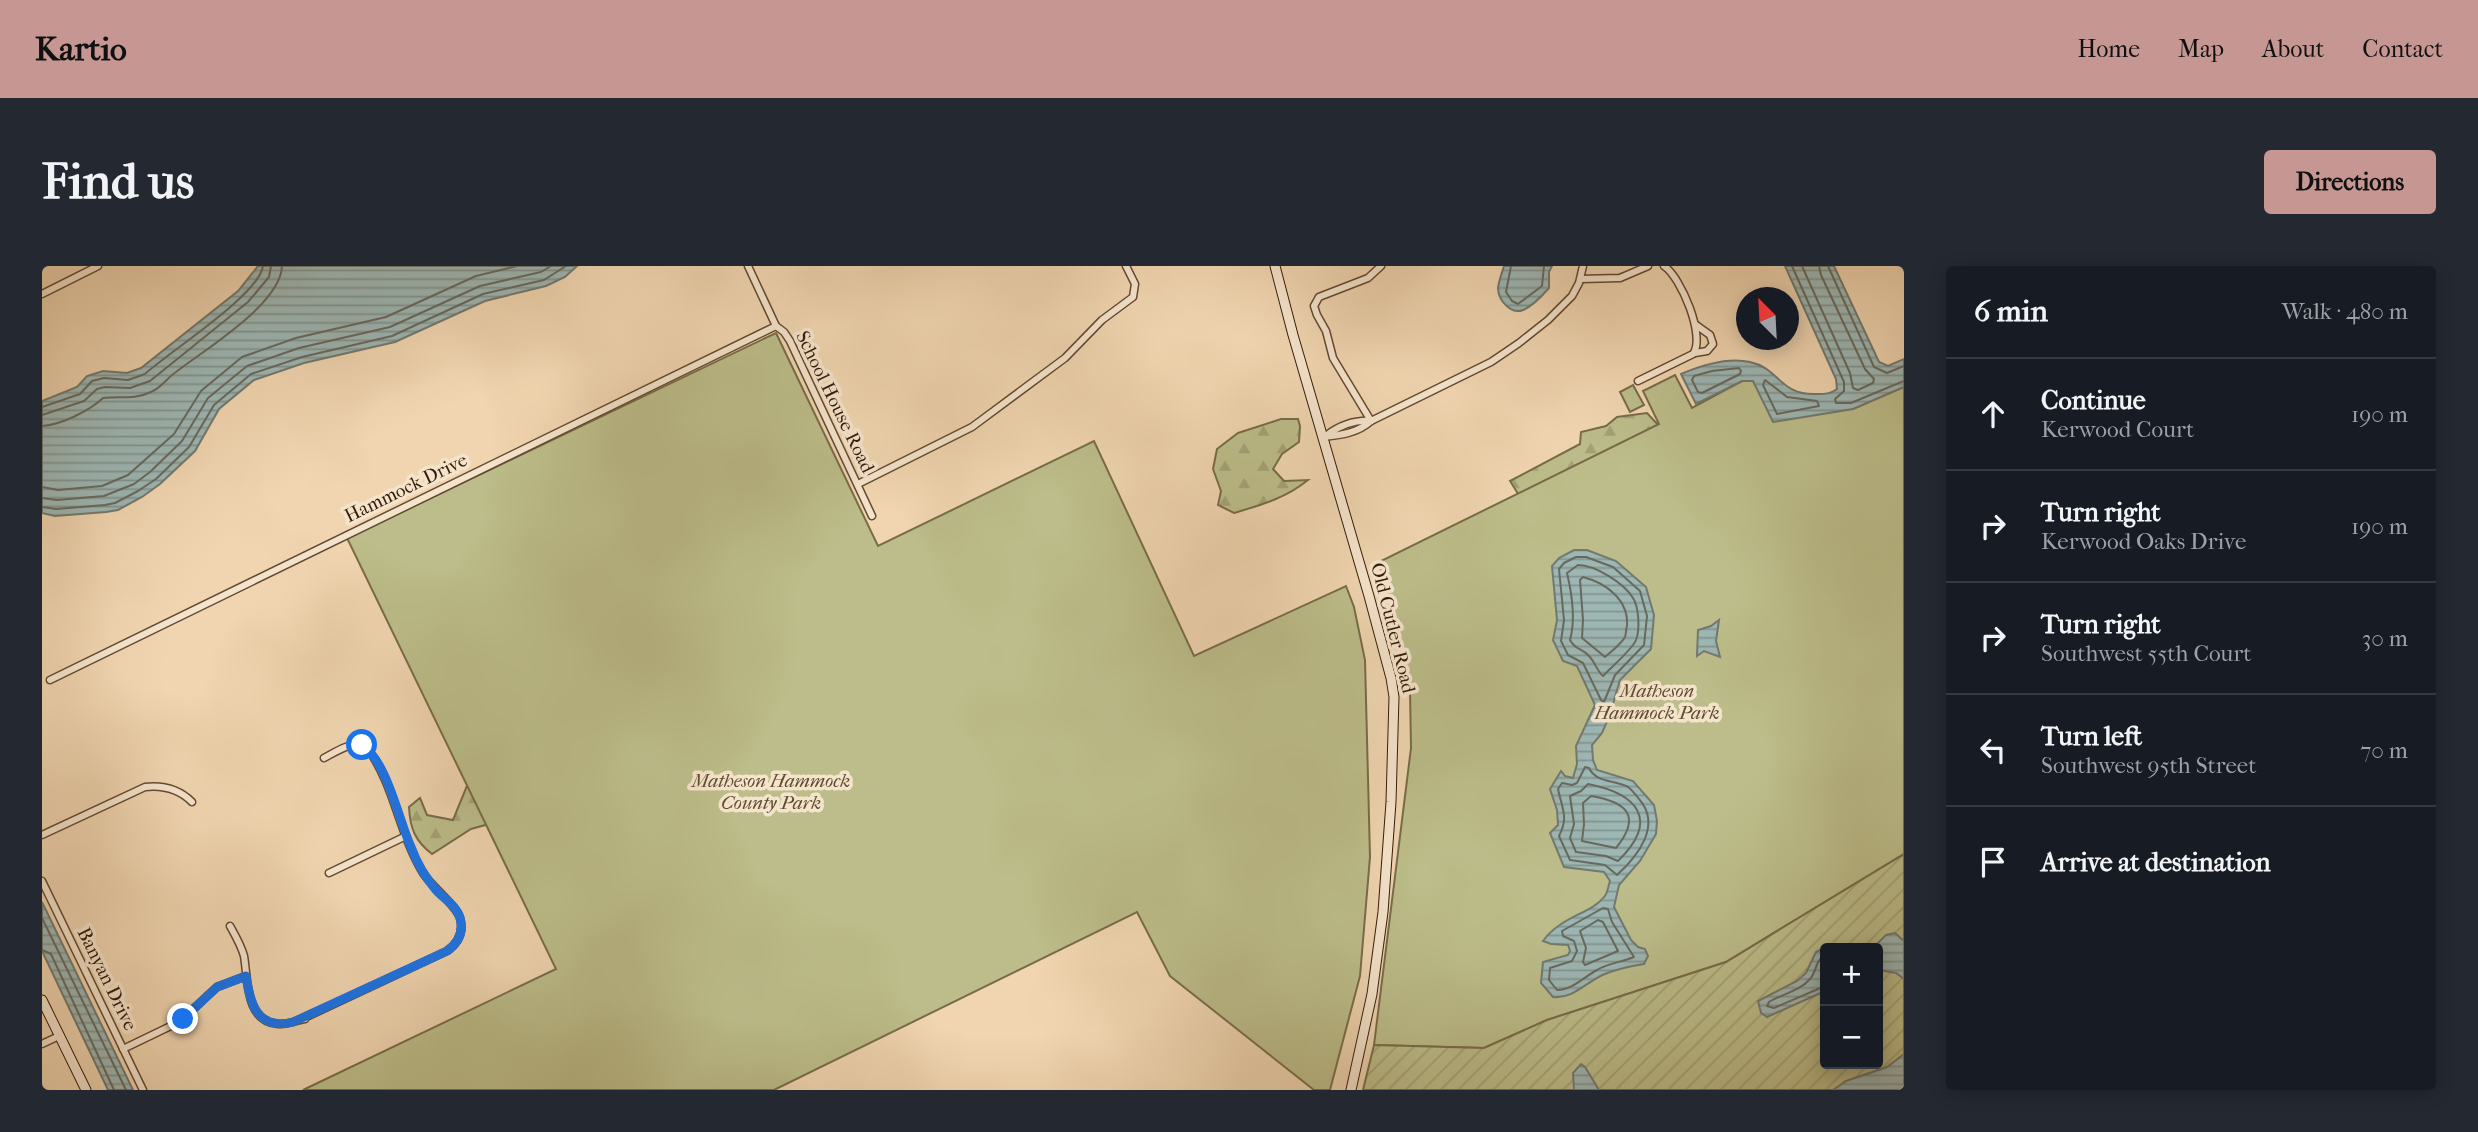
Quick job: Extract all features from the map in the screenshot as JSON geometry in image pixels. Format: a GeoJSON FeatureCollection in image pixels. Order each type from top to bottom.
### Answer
{"type":"FeatureCollection","features":[{"type":"Feature","properties":{"kind":"main road","name":"Old Cutler Road"},"geometry":{"type":"LineString","coordinates":[[1275,266],[1388,666],[1394,709],[1383,912],[1372,994],[1351,1090]]}},
{"type":"Feature","properties":{"kind":"main road"},"geometry":{"type":"LineString","coordinates":[[42,1000],[86,1090]]}},
{"type":"Feature","properties":{"kind":"street"},"geometry":{"type":"LineString","coordinates":[[42,294],[98,266]]}},
{"type":"Feature","properties":{"kind":"street","name":"School House Road"},"geometry":{"type":"LineString","coordinates":[[748,266],[776,326],[785,332],[792,344],[872,516]]}},
{"type":"Feature","properties":{"kind":"street"},"geometry":{"type":"LineString","coordinates":[[858,484],[965,431],[1065,358],[1102,320],[1133,297],[1135,284],[1126,266]]}},
{"type":"Feature","properties":{"kind":"street"},"geometry":{"type":"LineString","coordinates":[[1371,421],[1333,358],[1326,331],[1314,306],[1320,297],[1368,278],[1381,266]]}},
{"type":"Feature","properties":{"kind":"street"},"geometry":{"type":"LineString","coordinates":[[1324,437],[1361,429],[1371,421],[1497,359],[1548,320],[1572,296],[1581,279],[1583,266]]}},
{"type":"Feature","properties":{"kind":"street"},"geometry":{"type":"LineString","coordinates":[[1581,279],[1620,278],[1648,266]]}},
{"type":"Feature","properties":{"kind":"street"},"geometry":{"type":"LineString","coordinates":[[1664,266],[1674,275],[1696,325],[1695,352]]}},
{"type":"Feature","properties":{"kind":"street"},"geometry":{"type":"LineString","coordinates":[[1638,381],[1695,352],[1710,350],[1713,344],[1710,335],[1696,325]]}},
{"type":"Feature","properties":{"kind":"street","name":"Hammock Drive"},"geometry":{"type":"LineString","coordinates":[[50,680],[776,326]]}},
{"type":"Feature","properties":{"kind":"street"},"geometry":{"type":"LineString","coordinates":[[230,926],[243,955],[251,1003],[261,1016],[276,1024],[320,1013],[325,1008],[447,951],[456,943],[461,930],[457,910],[423,873],[385,779],[370,752],[365,746],[352,745],[324,758]]}},
{"type":"Feature","properties":{"kind":"street"},"geometry":{"type":"LineString","coordinates":[[42,835],[148,787],[179,791],[192,802]]}},
{"type":"Feature","properties":{"kind":"street"},"geometry":{"type":"LineString","coordinates":[[329,873],[406,836]]}},
{"type":"Feature","properties":{"kind":"street","name":"Banyan Drive"},"geometry":{"type":"LineString","coordinates":[[42,881],[143,1090]]}},
{"type":"Feature","properties":{"kind":"street"},"geometry":{"type":"LineString","coordinates":[[123,1049],[179,1022],[217,987],[246,976]]}},
{"type":"Feature","properties":{"kind":"street"},"geometry":{"type":"LineString","coordinates":[[42,1044],[59,1036]]}},
{"type":"Feature","properties":{"kind":"green space","name":"Matheson Hammock County Park"},"geometry":{"type":"Polygon","coordinates":[[[776,333],[878,546],[1094,441],[1194,656],[1346,586],[1354,607],[1365,660],[1370,857],[1360,976],[1330,1090],[1314,1090],[1170,976],[1137,912],[774,1090],[303,1090],[556,969],[347,538],[776,333]]]}},
{"type":"Feature","properties":{"kind":"green space","name":"Matheson Hammock Park"},"geometry":{"type":"Polygon","coordinates":[[[1675,375],[1692,408],[1742,381],[1753,381],[1853,409],[1904,387],[1904,854],[1726,962],[1547,1020],[1484,1048],[1374,1045],[1411,748],[1410,690],[1394,612],[1379,562],[1659,424],[1643,391],[1675,375]]]}},
{"type":"Feature","properties":{"kind":"green space"},"geometry":{"type":"Polygon","coordinates":[[[1633,385],[1644,405],[1630,412],[1620,392],[1633,385]]]}},
{"type":"Feature","properties":{"kind":"green space"},"geometry":{"type":"Polygon","coordinates":[[[1904,387],[1904,421],[1520,497],[1510,481],[1580,444],[1581,432],[1606,426],[1617,417],[1647,413],[1661,428],[1853,409],[1904,387]]]}},
{"type":"Feature","properties":{"kind":"green space"},"geometry":{"type":"Polygon","coordinates":[[[1281,419],[1298,419],[1299,442],[1282,454],[1273,469],[1284,481],[1308,480],[1282,496],[1234,513],[1218,505],[1221,491],[1213,469],[1217,449],[1238,433],[1281,419]]]}},
{"type":"Feature","properties":{"kind":"green space"},"geometry":{"type":"Polygon","coordinates":[[[471,776],[514,817],[471,829],[432,854],[415,834],[409,807],[420,798],[427,815],[453,820],[471,776]]]}},
{"type":"Feature","properties":{"kind":"green space"},"geometry":{"type":"Polygon","coordinates":[[[1904,854],[1904,1090],[1363,1090],[1374,1045],[1484,1048],[1547,1020],[1726,962],[1904,854]]]}},
{"type":"Feature","properties":{"kind":"water"},"geometry":{"type":"Polygon","coordinates":[[[258,266],[577,266],[565,277],[546,286],[485,301],[395,342],[304,363],[254,380],[219,409],[195,451],[142,497],[118,510],[106,512],[55,516],[42,513],[42,401],[77,387],[87,376],[103,371],[127,373],[141,368],[238,291],[258,266]]]}},
{"type":"Feature","properties":{"kind":"water"},"geometry":{"type":"Polygon","coordinates":[[[1504,266],[1552,266],[1549,272],[1549,288],[1527,308],[1514,310],[1503,302],[1499,293],[1498,285],[1504,266]]]}},
{"type":"Feature","properties":{"kind":"water"},"geometry":{"type":"Polygon","coordinates":[[[1785,266],[1834,266],[1879,362],[1888,366],[1904,359],[1904,387],[1853,409],[1773,422],[1753,381],[1742,381],[1696,404],[1681,374],[1724,361],[1760,365],[1795,391],[1825,394],[1837,389],[1836,379],[1799,297],[1799,287],[1794,287],[1785,266]]]}},
{"type":"Feature","properties":{"kind":"water"},"geometry":{"type":"Polygon","coordinates":[[[1574,550],[1587,550],[1616,561],[1646,587],[1654,615],[1651,649],[1620,680],[1609,717],[1602,733],[1592,745],[1597,770],[1633,781],[1654,805],[1657,821],[1656,834],[1640,861],[1619,885],[1614,907],[1631,940],[1638,947],[1645,949],[1648,956],[1644,964],[1610,972],[1574,992],[1553,997],[1541,983],[1543,962],[1568,955],[1570,951],[1568,945],[1543,941],[1558,926],[1598,903],[1606,894],[1610,881],[1604,872],[1564,867],[1550,833],[1558,825],[1557,810],[1550,789],[1561,771],[1565,776],[1573,778],[1577,764],[1576,746],[1595,705],[1577,666],[1563,661],[1553,640],[1557,620],[1552,566],[1559,558],[1574,550]]]}},
{"type":"Feature","properties":{"kind":"water"},"geometry":{"type":"Polygon","coordinates":[[[1719,620],[1716,641],[1720,657],[1704,651],[1697,656],[1698,630],[1719,620]]]}},
{"type":"Feature","properties":{"kind":"water"},"geometry":{"type":"Polygon","coordinates":[[[42,902],[133,1090],[108,1090],[42,951],[42,902]]]}},
{"type":"Feature","properties":{"kind":"water"},"geometry":{"type":"Polygon","coordinates":[[[1895,933],[1904,941],[1904,979],[1896,973],[1883,971],[1883,943],[1878,943],[1886,935],[1895,933]]]}},
{"type":"Feature","properties":{"kind":"water"},"geometry":{"type":"Polygon","coordinates":[[[1820,950],[1820,993],[1767,1017],[1761,1013],[1758,1001],[1797,981],[1806,973],[1816,952],[1820,950]]]}},
{"type":"Feature","properties":{"kind":"water"},"geometry":{"type":"Polygon","coordinates":[[[1904,1054],[1904,1090],[1833,1090],[1846,1081],[1887,1067],[1904,1054]]]}},
{"type":"Feature","properties":{"kind":"water"},"geometry":{"type":"Polygon","coordinates":[[[1581,1064],[1599,1090],[1574,1090],[1573,1073],[1581,1064]]]}},
{"type":"Feature","properties":{"kind":"route"},"geometry":{"type":"LineString","coordinates":[[183,1019],[217,987],[246,976],[250,1001],[258,1013],[271,1023],[293,1022],[447,951],[459,939],[461,920],[458,913],[423,873],[385,779],[370,752],[362,745]]}}]}
